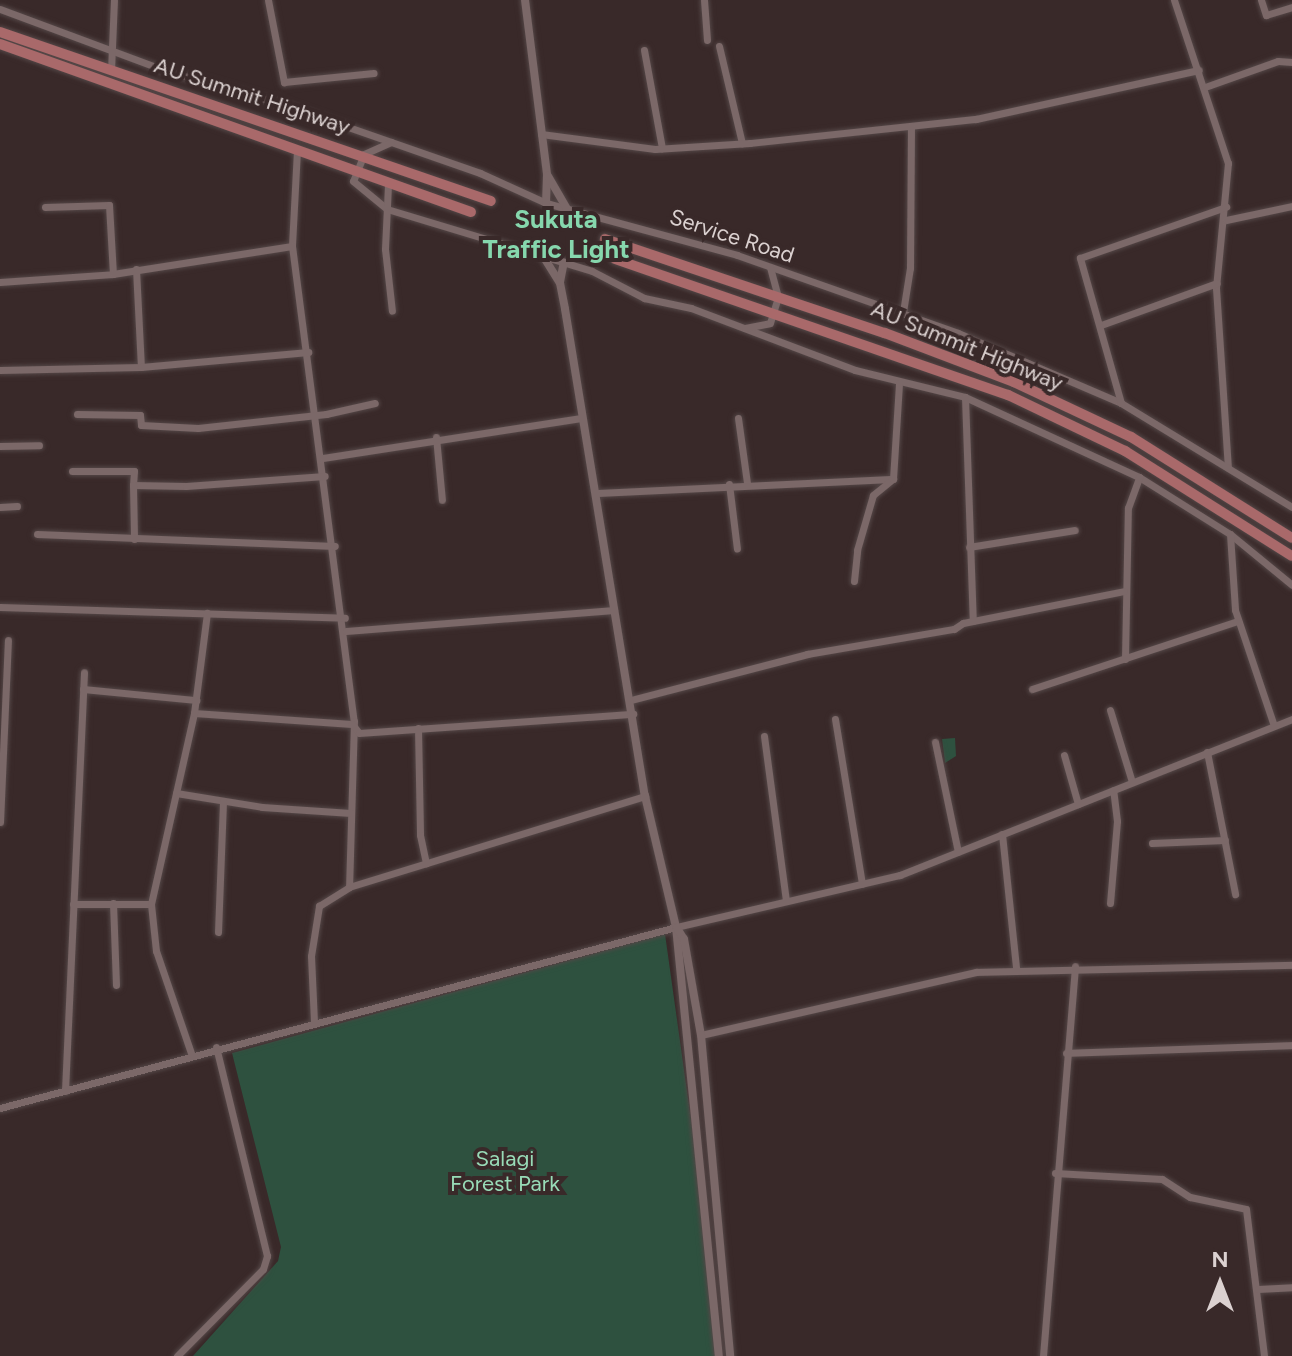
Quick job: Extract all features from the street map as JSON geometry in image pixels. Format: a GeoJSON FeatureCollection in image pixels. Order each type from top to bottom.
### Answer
{"type":"FeatureCollection","features":[{"type":"Feature","properties":{"kind":"main road","name":"AU Summit Highway"},"geometry":{"type":"LineString","coordinates":[[0,32],[364,154],[491,201]]}},
{"type":"Feature","properties":{"kind":"main road","name":"AU Summit Highway"},"geometry":{"type":"LineString","coordinates":[[0,44],[388,185],[471,212]]}},
{"type":"Feature","properties":{"kind":"main road","name":"AU Summit Highway"},"geometry":{"type":"LineString","coordinates":[[605,239],[968,364],[1078,412],[1231,496],[1292,538]]}},
{"type":"Feature","properties":{"kind":"main road","name":"AU Summit Highway"},"geometry":{"type":"LineString","coordinates":[[615,259],[773,315],[902,355],[1034,407],[1125,451],[1292,556]]}},
{"type":"Feature","properties":{"kind":"street"},"geometry":{"type":"LineString","coordinates":[[111,71],[114,0]]}},
{"type":"Feature","properties":{"kind":"street"},"geometry":{"type":"LineString","coordinates":[[268,0],[284,82],[374,73]]}},
{"type":"Feature","properties":{"kind":"street"},"geometry":{"type":"LineString","coordinates":[[525,0],[547,175],[546,203]]}},
{"type":"Feature","properties":{"kind":"street"},"geometry":{"type":"LineString","coordinates":[[704,0],[707,40]]}},
{"type":"Feature","properties":{"kind":"street"},"geometry":{"type":"LineString","coordinates":[[1174,0],[1228,163],[1226,220],[1217,283],[1228,468]]}},
{"type":"Feature","properties":{"kind":"street"},"geometry":{"type":"LineString","coordinates":[[1261,0],[1266,15],[1292,7]]}},
{"type":"Feature","properties":{"kind":"street","name":"Service Road"},"geometry":{"type":"LineString","coordinates":[[0,9],[391,142],[546,203],[639,224],[903,312],[1121,403],[1292,507]]}},
{"type":"Feature","properties":{"kind":"street"},"geometry":{"type":"LineString","coordinates":[[719,46],[742,143]]}},
{"type":"Feature","properties":{"kind":"street"},"geometry":{"type":"LineString","coordinates":[[644,50],[662,148]]}},
{"type":"Feature","properties":{"kind":"street"},"geometry":{"type":"LineString","coordinates":[[1205,87],[1278,61],[1292,62]]}},
{"type":"Feature","properties":{"kind":"street"},"geometry":{"type":"LineString","coordinates":[[541,134],[662,148],[742,143],[976,119],[1199,70]]}},
{"type":"Feature","properties":{"kind":"street"},"geometry":{"type":"LineString","coordinates":[[903,312],[910,268],[911,126]]}},
{"type":"Feature","properties":{"kind":"street"},"geometry":{"type":"LineString","coordinates":[[391,142],[364,154],[353,181],[387,209],[564,262],[644,298],[691,308],[899,383],[965,397],[1139,477],[1230,534],[1292,585]]}},
{"type":"Feature","properties":{"kind":"street"},"geometry":{"type":"LineString","coordinates":[[297,150],[292,246],[345,618],[354,728],[349,887]]}},
{"type":"Feature","properties":{"kind":"street"},"geometry":{"type":"LineString","coordinates":[[547,175],[568,210]]}},
{"type":"Feature","properties":{"kind":"street"},"geometry":{"type":"LineString","coordinates":[[388,185],[392,311]]}},
{"type":"Feature","properties":{"kind":"street"},"geometry":{"type":"LineString","coordinates":[[45,207],[109,205],[113,274]]}},
{"type":"Feature","properties":{"kind":"street"},"geometry":{"type":"LineString","coordinates":[[1226,220],[1292,206]]}},
{"type":"Feature","properties":{"kind":"street"},"geometry":{"type":"LineString","coordinates":[[1121,403],[1080,258],[1226,207]]}},
{"type":"Feature","properties":{"kind":"street"},"geometry":{"type":"LineString","coordinates":[[0,282],[113,274],[292,246]]}},
{"type":"Feature","properties":{"kind":"street"},"geometry":{"type":"LineString","coordinates":[[543,256],[560,283]]}},
{"type":"Feature","properties":{"kind":"street"},"geometry":{"type":"LineString","coordinates":[[564,262],[560,283],[581,418],[645,796],[676,927],[719,1356]]}},
{"type":"Feature","properties":{"kind":"street"},"geometry":{"type":"LineString","coordinates":[[742,328],[770,323],[778,297],[770,267]]}},
{"type":"Feature","properties":{"kind":"street"},"geometry":{"type":"LineString","coordinates":[[136,269],[141,367]]}},
{"type":"Feature","properties":{"kind":"street"},"geometry":{"type":"LineString","coordinates":[[1101,325],[1217,283]]}},
{"type":"Feature","properties":{"kind":"street"},"geometry":{"type":"LineString","coordinates":[[0,370],[141,367],[308,352]]}},
{"type":"Feature","properties":{"kind":"street"},"geometry":{"type":"LineString","coordinates":[[854,581],[857,550],[873,495],[893,479],[899,383]]}},
{"type":"Feature","properties":{"kind":"street"},"geometry":{"type":"LineString","coordinates":[[965,397],[973,621]]}},
{"type":"Feature","properties":{"kind":"street"},"geometry":{"type":"LineString","coordinates":[[77,414],[140,415],[141,425],[198,428],[316,414],[375,403]]}},
{"type":"Feature","properties":{"kind":"street"},"geometry":{"type":"LineString","coordinates":[[323,458],[436,437],[581,418]]}},
{"type":"Feature","properties":{"kind":"street"},"geometry":{"type":"LineString","coordinates":[[738,418],[747,483]]}},
{"type":"Feature","properties":{"kind":"street"},"geometry":{"type":"LineString","coordinates":[[436,437],[442,500]]}},
{"type":"Feature","properties":{"kind":"street"},"geometry":{"type":"LineString","coordinates":[[0,446],[39,445]]}},
{"type":"Feature","properties":{"kind":"street"},"geometry":{"type":"LineString","coordinates":[[72,471],[134,471],[134,539]]}},
{"type":"Feature","properties":{"kind":"street"},"geometry":{"type":"LineString","coordinates":[[133,485],[240,484],[325,476]]}},
{"type":"Feature","properties":{"kind":"street"},"geometry":{"type":"LineString","coordinates":[[1125,659],[1128,508],[1139,477]]}},
{"type":"Feature","properties":{"kind":"street"},"geometry":{"type":"LineString","coordinates":[[596,493],[747,483],[893,479]]}},
{"type":"Feature","properties":{"kind":"street"},"geometry":{"type":"LineString","coordinates":[[729,484],[737,549]]}},
{"type":"Feature","properties":{"kind":"street"},"geometry":{"type":"LineString","coordinates":[[0,507],[17,506]]}},
{"type":"Feature","properties":{"kind":"street"},"geometry":{"type":"LineString","coordinates":[[969,547],[1075,530]]}},
{"type":"Feature","properties":{"kind":"street"},"geometry":{"type":"LineString","coordinates":[[37,534],[335,546]]}},
{"type":"Feature","properties":{"kind":"street"},"geometry":{"type":"LineString","coordinates":[[1230,534],[1238,621],[1274,726]]}},
{"type":"Feature","properties":{"kind":"street"},"geometry":{"type":"LineString","coordinates":[[631,700],[807,654],[1124,591]]}},
{"type":"Feature","properties":{"kind":"street"},"geometry":{"type":"LineString","coordinates":[[0,607],[345,618]]}},
{"type":"Feature","properties":{"kind":"street"},"geometry":{"type":"LineString","coordinates":[[346,631],[614,610]]}},
{"type":"Feature","properties":{"kind":"street"},"geometry":{"type":"LineString","coordinates":[[192,1056],[156,951],[151,904],[194,713],[207,613]]}},
{"type":"Feature","properties":{"kind":"street"},"geometry":{"type":"LineString","coordinates":[[1032,689],[1238,621]]}},
{"type":"Feature","properties":{"kind":"street"},"geometry":{"type":"LineString","coordinates":[[0,822],[8,640]]}},
{"type":"Feature","properties":{"kind":"street"},"geometry":{"type":"LineString","coordinates":[[65,1091],[84,672]]}},
{"type":"Feature","properties":{"kind":"street"},"geometry":{"type":"LineString","coordinates":[[83,689],[196,700]]}},
{"type":"Feature","properties":{"kind":"street"},"geometry":{"type":"LineString","coordinates":[[1110,710],[1132,782]]}},
{"type":"Feature","properties":{"kind":"street"},"geometry":{"type":"LineString","coordinates":[[194,713],[354,728],[359,733],[633,714]]}},
{"type":"Feature","properties":{"kind":"street"},"geometry":{"type":"LineString","coordinates":[[835,719],[862,884]]}},
{"type":"Feature","properties":{"kind":"street"},"geometry":{"type":"LineString","coordinates":[[0,1108],[216,1047],[676,927],[862,884],[958,852],[1292,719]]}},
{"type":"Feature","properties":{"kind":"street"},"geometry":{"type":"LineString","coordinates":[[418,728],[420,835],[426,863]]}},
{"type":"Feature","properties":{"kind":"street"},"geometry":{"type":"LineString","coordinates":[[764,736],[786,901]]}},
{"type":"Feature","properties":{"kind":"street"},"geometry":{"type":"LineString","coordinates":[[935,742],[958,852]]}},
{"type":"Feature","properties":{"kind":"street"},"geometry":{"type":"LineString","coordinates":[[1207,752],[1235,894]]}},
{"type":"Feature","properties":{"kind":"street"},"geometry":{"type":"LineString","coordinates":[[1064,755],[1078,804]]}},
{"type":"Feature","properties":{"kind":"street"},"geometry":{"type":"LineString","coordinates":[[1110,903],[1117,834],[1113,790]]}},
{"type":"Feature","properties":{"kind":"street"},"geometry":{"type":"LineString","coordinates":[[176,793],[223,801],[351,813]]}},
{"type":"Feature","properties":{"kind":"street"},"geometry":{"type":"LineString","coordinates":[[314,1022],[311,956],[319,906],[349,887],[645,796]]}},
{"type":"Feature","properties":{"kind":"street"},"geometry":{"type":"LineString","coordinates":[[218,932],[223,801]]}},
{"type":"Feature","properties":{"kind":"street"},"geometry":{"type":"LineString","coordinates":[[1002,834],[1016,967]]}},
{"type":"Feature","properties":{"kind":"street"},"geometry":{"type":"LineString","coordinates":[[1152,843],[1225,840]]}},
{"type":"Feature","properties":{"kind":"street"},"geometry":{"type":"LineString","coordinates":[[113,903],[116,985]]}},
{"type":"Feature","properties":{"kind":"street"},"geometry":{"type":"LineString","coordinates":[[73,904],[151,904]]}},
{"type":"Feature","properties":{"kind":"street"},"geometry":{"type":"LineString","coordinates":[[676,927],[684,939],[701,1035],[730,1356]]}},
{"type":"Feature","properties":{"kind":"street"},"geometry":{"type":"LineString","coordinates":[[701,1035],[976,972],[1016,967],[1292,965]]}},
{"type":"Feature","properties":{"kind":"street"},"geometry":{"type":"LineString","coordinates":[[1043,1356],[1055,1173],[1075,966]]}},
{"type":"Feature","properties":{"kind":"street"},"geometry":{"type":"LineString","coordinates":[[1066,1053],[1292,1045]]}},
{"type":"Feature","properties":{"kind":"street"},"geometry":{"type":"LineString","coordinates":[[177,1356],[263,1269],[267,1256],[216,1047]]}},
{"type":"Feature","properties":{"kind":"street"},"geometry":{"type":"LineString","coordinates":[[1055,1173],[1162,1179],[1190,1197],[1241,1205],[1251,1225],[1264,1356]]}},
{"type":"Feature","properties":{"kind":"street"},"geometry":{"type":"LineString","coordinates":[[1258,1289],[1292,1287]]}},
{"type":"Feature","properties":{"kind":"green space"},"geometry":{"type":"Polygon","coordinates":[[[955,738],[956,756],[945,763],[942,739],[955,738]]]}},
{"type":"Feature","properties":{"kind":"green space","name":"Salagi Forest Park"},"geometry":{"type":"Polygon","coordinates":[[[665,934],[702,1198],[716,1356],[193,1356],[278,1261],[281,1247],[232,1053],[665,934]]]}},
{"type":"Feature","properties":{"kind":"district","name":"Sukuta Traffic Light"},"geometry":{"type":"Point","coordinates":[556,235]}}]}
